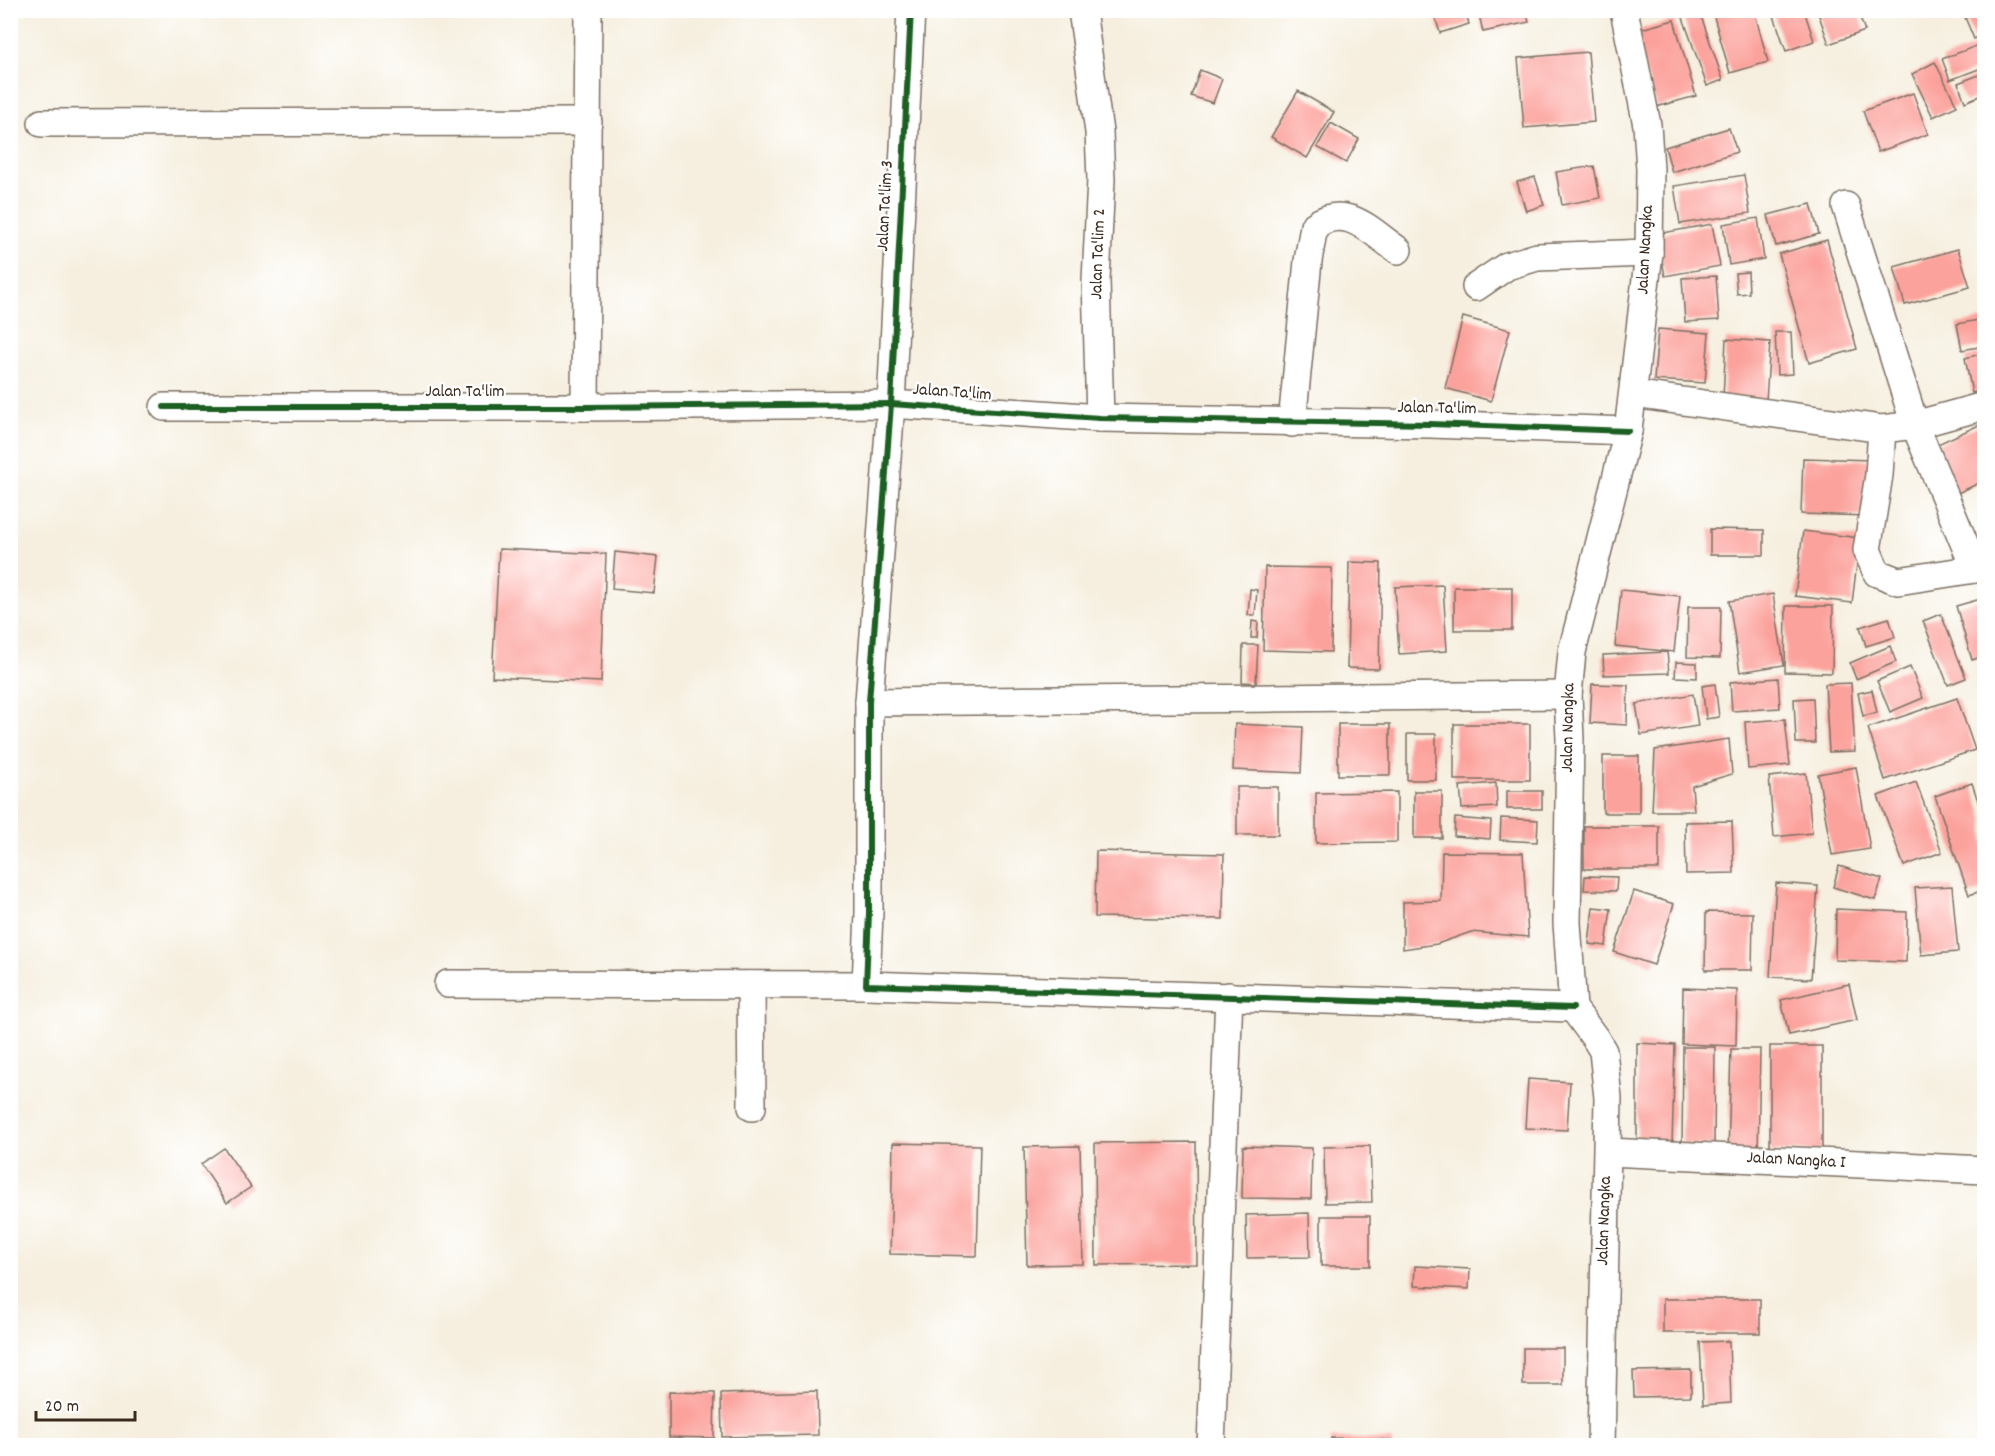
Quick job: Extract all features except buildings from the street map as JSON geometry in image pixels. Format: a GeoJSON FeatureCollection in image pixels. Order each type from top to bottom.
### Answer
{"type":"FeatureCollection","features":[{"type":"Feature","properties":{"kind":"street"},"geometry":{"type":"LineString","coordinates":[[585,407],[588,10]]}},
{"type":"Feature","properties":{"kind":"street","name":"Jalan Ta'lim 3"},"geometry":{"type":"LineString","coordinates":[[866,985],[869,913],[869,702],[891,404],[911,10]]}},
{"type":"Feature","properties":{"kind":"street","name":"Jalan Ta'lim 2"},"geometry":{"type":"LineString","coordinates":[[1082,10],[1099,132],[1101,180],[1096,279],[1100,418]]}},
{"type":"Feature","properties":{"kind":"street","name":"Jalan Nangka"},"geometry":{"type":"LineString","coordinates":[[1601,1446],[1608,1098],[1603,1051],[1573,1008],[1567,923],[1568,695],[1572,652],[1628,431],[1649,253],[1650,169],[1647,125],[1624,10]]}},
{"type":"Feature","properties":{"kind":"street"},"geometry":{"type":"LineString","coordinates":[[42,123],[588,122]]}},
{"type":"Feature","properties":{"kind":"street"},"geometry":{"type":"LineString","coordinates":[[1846,206],[1915,425],[1980,567],[1898,581],[1877,573],[1867,550],[1879,475],[1882,429]]}},
{"type":"Feature","properties":{"kind":"street"},"geometry":{"type":"LineString","coordinates":[[1292,423],[1308,261],[1314,226],[1323,219],[1350,217],[1398,250]]}},
{"type":"Feature","properties":{"kind":"street"},"geometry":{"type":"LineString","coordinates":[[1476,287],[1507,266],[1537,258],[1649,253]]}},
{"type":"Feature","properties":{"kind":"street"},"geometry":{"type":"LineString","coordinates":[[1633,394],[1882,429],[1915,425],[1984,406]]}},
{"type":"Feature","properties":{"kind":"street","name":"Jalan Ta'lim"},"geometry":{"type":"LineString","coordinates":[[165,407],[891,404],[1100,418],[1430,424],[1628,431]]}},
{"type":"Feature","properties":{"kind":"street"},"geometry":{"type":"LineString","coordinates":[[869,702],[1568,695]]}},
{"type":"Feature","properties":{"kind":"street"},"geometry":{"type":"LineString","coordinates":[[448,984],[866,985],[1573,1008]]}},
{"type":"Feature","properties":{"kind":"street"},"geometry":{"type":"LineString","coordinates":[[751,985],[752,1107]]}},
{"type":"Feature","properties":{"kind":"street"},"geometry":{"type":"LineString","coordinates":[[1211,1446],[1229,996]]}},
{"type":"Feature","properties":{"kind":"street","name":"Jalan Nangka I"},"geometry":{"type":"LineString","coordinates":[[1608,1152],[1984,1170]]}},
{"type":"Feature","properties":{"kind":"cycle path"},"geometry":{"type":"LineString","coordinates":[[911,10],[891,404],[869,702],[869,913],[866,985],[1573,1008]]}},
{"type":"Feature","properties":{"kind":"cycle path"},"geometry":{"type":"LineString","coordinates":[[164,407],[891,404],[1100,418],[1430,424],[1628,431]]}}]}
